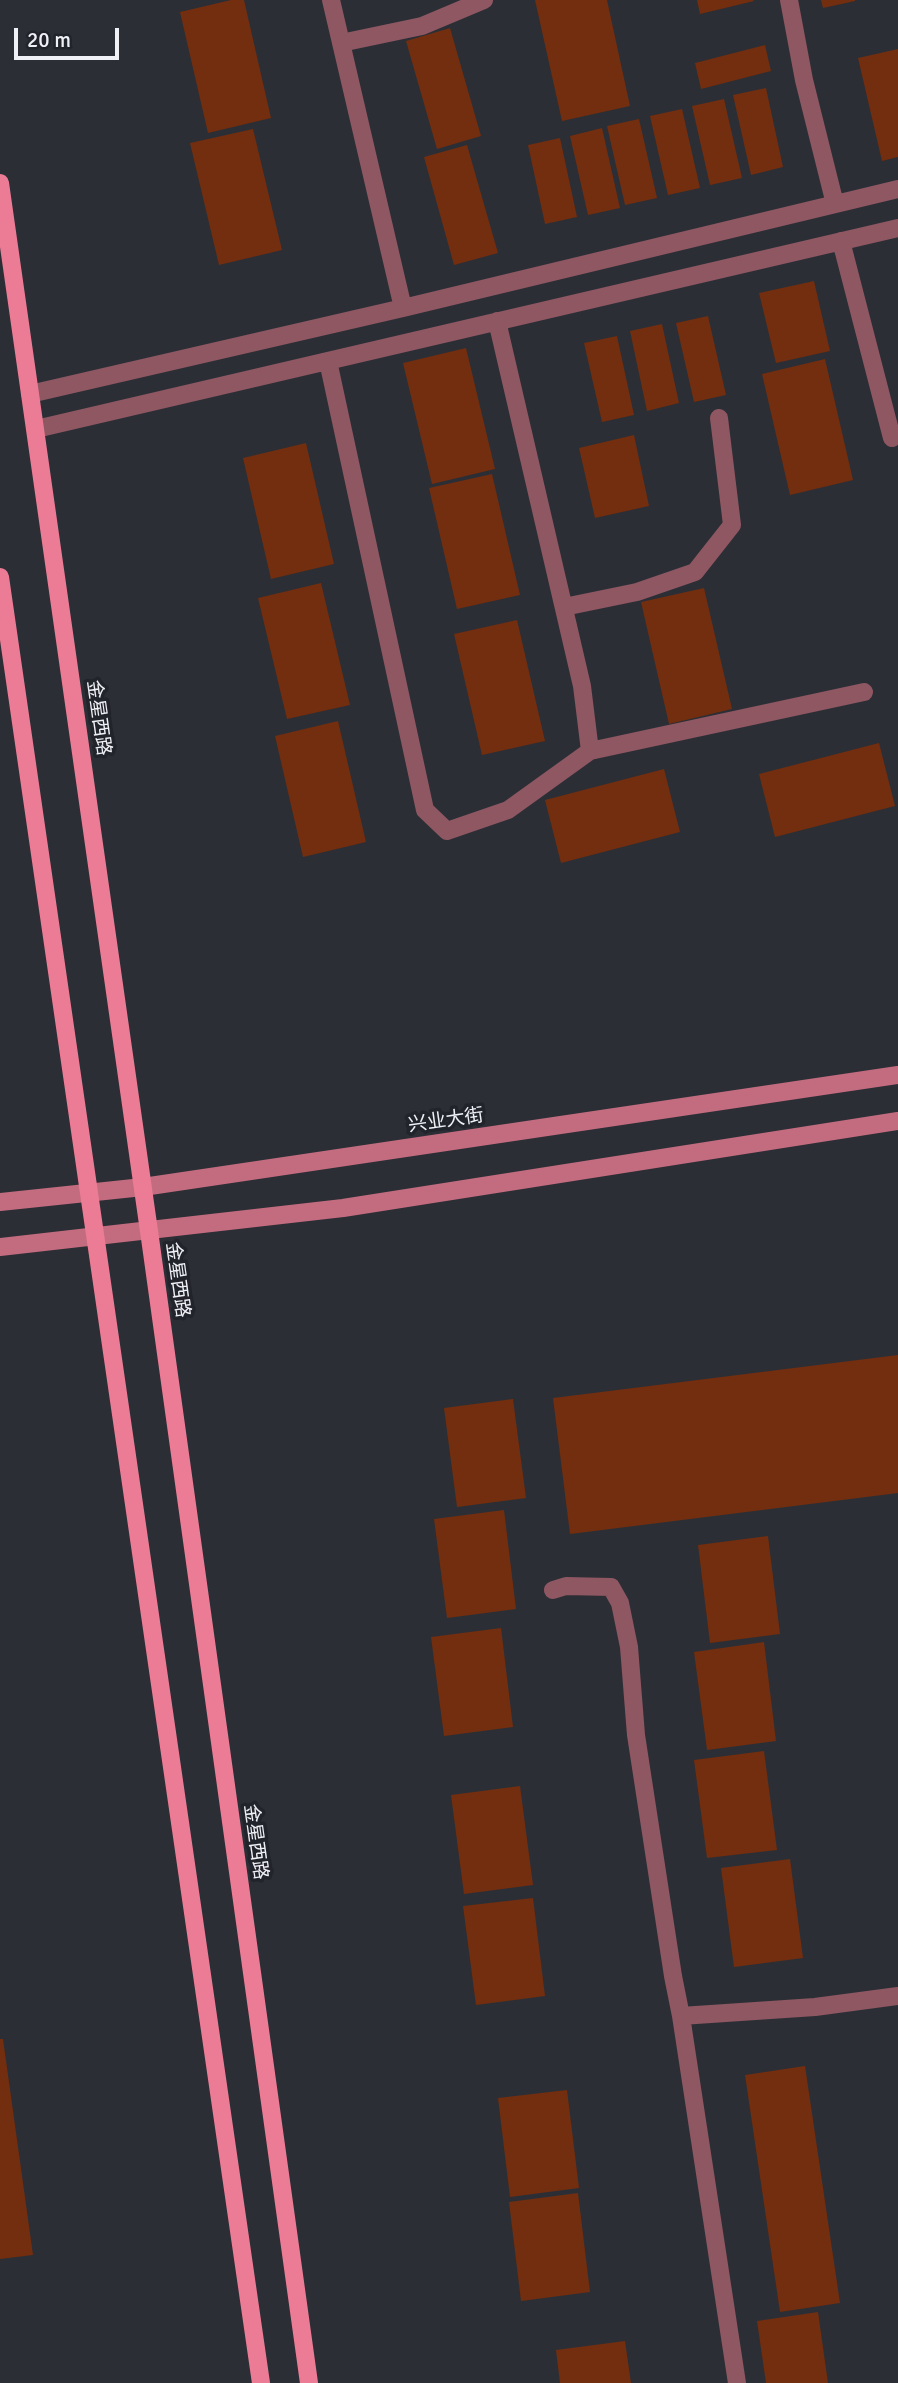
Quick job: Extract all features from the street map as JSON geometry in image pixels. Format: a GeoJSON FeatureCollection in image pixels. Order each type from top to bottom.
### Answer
{"type":"FeatureCollection","features":[{"type":"Feature","properties":{"kind":"main road","name":"金星西路"},"geometry":{"type":"LineString","coordinates":[[0,183],[309,2383]]}},
{"type":"Feature","properties":{"kind":"main road"},"geometry":{"type":"LineString","coordinates":[[0,577],[261,2383]]}},
{"type":"Feature","properties":{"kind":"main road","name":"兴业大街"},"geometry":{"type":"LineString","coordinates":[[0,1202],[143,1187],[898,1075]]}},
{"type":"Feature","properties":{"kind":"main road"},"geometry":{"type":"LineString","coordinates":[[0,1247],[343,1208],[898,1121]]}},
{"type":"Feature","properties":{"kind":"lane"},"geometry":{"type":"LineString","coordinates":[[331,0],[403,308]]}},
{"type":"Feature","properties":{"kind":"lane"},"geometry":{"type":"LineString","coordinates":[[341,43],[422,26],[484,0]]}},
{"type":"Feature","properties":{"kind":"lane"},"geometry":{"type":"LineString","coordinates":[[789,0],[804,80],[835,204]]}},
{"type":"Feature","properties":{"kind":"lane"},"geometry":{"type":"LineString","coordinates":[[30,394],[898,189]]}},
{"type":"Feature","properties":{"kind":"lane"},"geometry":{"type":"LineString","coordinates":[[36,429],[898,228]]}},
{"type":"Feature","properties":{"kind":"lane"},"geometry":{"type":"LineString","coordinates":[[841,241],[892,438]]}},
{"type":"Feature","properties":{"kind":"lane"},"geometry":{"type":"LineString","coordinates":[[497,321],[583,687],[590,751]]}},
{"type":"Feature","properties":{"kind":"lane"},"geometry":{"type":"LineString","coordinates":[[328,360],[425,810],[447,831],[508,810],[590,751],[864,692]]}},
{"type":"Feature","properties":{"kind":"lane"},"geometry":{"type":"LineString","coordinates":[[564,607],[637,592],[695,572],[732,525],[719,418]]}},
{"type":"Feature","properties":{"kind":"lane"},"geometry":{"type":"LineString","coordinates":[[553,1590],[566,1586],[611,1587],[620,1603],[629,1647],[636,1735],[737,2383]]}},
{"type":"Feature","properties":{"kind":"lane"},"geometry":{"type":"LineString","coordinates":[[681,2016],[815,2007],[898,1996]]}},
{"type":"Feature","properties":{"kind":"building"},"geometry":{"type":"Polygon","coordinates":[[[231,0],[244,0],[271,118],[208,133],[180,12],[231,0]]]}},
{"type":"Feature","properties":{"kind":"building"},"geometry":{"type":"Polygon","coordinates":[[[535,0],[607,0],[630,106],[562,121],[535,0]]]}},
{"type":"Feature","properties":{"kind":"building"},"geometry":{"type":"Polygon","coordinates":[[[697,0],[753,0],[754,1],[700,14],[697,0]]]}},
{"type":"Feature","properties":{"kind":"building"},"geometry":{"type":"Polygon","coordinates":[[[821,0],[855,0],[855,1],[823,8],[821,0]]]}},
{"type":"Feature","properties":{"kind":"building"},"geometry":{"type":"Polygon","coordinates":[[[450,28],[481,136],[437,149],[406,41],[450,28]]]}},
{"type":"Feature","properties":{"kind":"building"},"geometry":{"type":"Polygon","coordinates":[[[765,45],[771,71],[701,89],[695,63],[765,45]]]}},
{"type":"Feature","properties":{"kind":"building"},"geometry":{"type":"Polygon","coordinates":[[[898,49],[898,157],[882,161],[858,58],[898,49]]]}},
{"type":"Feature","properties":{"kind":"building"},"geometry":{"type":"Polygon","coordinates":[[[766,88],[783,167],[751,175],[733,95],[766,88]]]}},
{"type":"Feature","properties":{"kind":"building"},"geometry":{"type":"Polygon","coordinates":[[[724,99],[742,178],[710,185],[692,106],[724,99]]]}},
{"type":"Feature","properties":{"kind":"building"},"geometry":{"type":"Polygon","coordinates":[[[682,109],[700,188],[668,195],[650,116],[682,109]]]}},
{"type":"Feature","properties":{"kind":"building"},"geometry":{"type":"Polygon","coordinates":[[[639,119],[657,198],[625,205],[607,126],[639,119]]]}},
{"type":"Feature","properties":{"kind":"building"},"geometry":{"type":"Polygon","coordinates":[[[602,128],[620,208],[588,215],[570,136],[602,128]]]}},
{"type":"Feature","properties":{"kind":"building"},"geometry":{"type":"Polygon","coordinates":[[[253,129],[282,250],[219,265],[190,143],[253,129]]]}},
{"type":"Feature","properties":{"kind":"building"},"geometry":{"type":"Polygon","coordinates":[[[560,138],[577,217],[545,224],[528,145],[560,138]]]}},
{"type":"Feature","properties":{"kind":"building"},"geometry":{"type":"Polygon","coordinates":[[[467,145],[498,253],[454,265],[424,157],[467,145]]]}},
{"type":"Feature","properties":{"kind":"building"},"geometry":{"type":"Polygon","coordinates":[[[814,281],[830,351],[776,363],[759,293],[814,281]]]}},
{"type":"Feature","properties":{"kind":"building"},"geometry":{"type":"Polygon","coordinates":[[[708,316],[726,395],[694,402],[676,323],[708,316]]]}},
{"type":"Feature","properties":{"kind":"building"},"geometry":{"type":"Polygon","coordinates":[[[662,324],[679,403],[647,411],[630,331],[662,324]]]}},
{"type":"Feature","properties":{"kind":"building"},"geometry":{"type":"Polygon","coordinates":[[[617,336],[634,415],[602,422],[584,343],[617,336]]]}},
{"type":"Feature","properties":{"kind":"building"},"geometry":{"type":"Polygon","coordinates":[[[466,348],[495,469],[432,484],[403,363],[466,348]]]}},
{"type":"Feature","properties":{"kind":"building"},"geometry":{"type":"Polygon","coordinates":[[[825,359],[853,480],[790,495],[762,374],[825,359]]]}},
{"type":"Feature","properties":{"kind":"building"},"geometry":{"type":"Polygon","coordinates":[[[634,435],[649,506],[595,518],[579,448],[634,435]]]}},
{"type":"Feature","properties":{"kind":"building"},"geometry":{"type":"Polygon","coordinates":[[[306,443],[334,564],[271,579],[243,458],[306,443]]]}},
{"type":"Feature","properties":{"kind":"building"},"geometry":{"type":"Polygon","coordinates":[[[492,474],[520,595],[457,609],[429,488],[492,474]]]}},
{"type":"Feature","properties":{"kind":"building"},"geometry":{"type":"Polygon","coordinates":[[[321,583],[350,705],[287,719],[258,598],[321,583]]]}},
{"type":"Feature","properties":{"kind":"building"},"geometry":{"type":"Polygon","coordinates":[[[704,588],[732,709],[669,724],[641,602],[704,588]]]}},
{"type":"Feature","properties":{"kind":"building"},"geometry":{"type":"Polygon","coordinates":[[[517,620],[545,741],[482,755],[454,634],[517,620]]]}},
{"type":"Feature","properties":{"kind":"building"},"geometry":{"type":"Polygon","coordinates":[[[338,721],[366,842],[303,857],[275,736],[338,721]]]}},
{"type":"Feature","properties":{"kind":"building"},"geometry":{"type":"Polygon","coordinates":[[[879,743],[895,806],[775,837],[759,774],[879,743]]]}},
{"type":"Feature","properties":{"kind":"building"},"geometry":{"type":"Polygon","coordinates":[[[664,769],[680,832],[561,863],[545,800],[664,769]]]}},
{"type":"Feature","properties":{"kind":"building"},"geometry":{"type":"Polygon","coordinates":[[[898,1355],[898,1493],[570,1534],[553,1398],[898,1355]]]}},
{"type":"Feature","properties":{"kind":"building"},"geometry":{"type":"Polygon","coordinates":[[[513,1399],[526,1498],[457,1507],[444,1408],[513,1399]]]}},
{"type":"Feature","properties":{"kind":"building"},"geometry":{"type":"Polygon","coordinates":[[[504,1510],[516,1609],[447,1618],[434,1519],[504,1510]]]}},
{"type":"Feature","properties":{"kind":"building"},"geometry":{"type":"Polygon","coordinates":[[[768,1536],[780,1634],[710,1643],[698,1545],[768,1536]]]}},
{"type":"Feature","properties":{"kind":"building"},"geometry":{"type":"Polygon","coordinates":[[[501,1628],[513,1727],[444,1736],[431,1637],[501,1628]]]}},
{"type":"Feature","properties":{"kind":"building"},"geometry":{"type":"Polygon","coordinates":[[[764,1642],[776,1741],[707,1750],[694,1652],[764,1642]]]}},
{"type":"Feature","properties":{"kind":"building"},"geometry":{"type":"Polygon","coordinates":[[[764,1751],[777,1850],[707,1858],[694,1760],[764,1751]]]}},
{"type":"Feature","properties":{"kind":"building"},"geometry":{"type":"Polygon","coordinates":[[[520,1786],[533,1885],[464,1894],[451,1795],[520,1786]]]}},
{"type":"Feature","properties":{"kind":"building"},"geometry":{"type":"Polygon","coordinates":[[[790,1859],[803,1958],[734,1967],[721,1868],[790,1859]]]}},
{"type":"Feature","properties":{"kind":"building"},"geometry":{"type":"Polygon","coordinates":[[[533,1898],[545,1996],[476,2005],[463,1906],[533,1898]]]}},
{"type":"Feature","properties":{"kind":"building"},"geometry":{"type":"Polygon","coordinates":[[[0,2039],[3,2039],[33,2255],[0,2259],[0,2039]]]}},
{"type":"Feature","properties":{"kind":"building"},"geometry":{"type":"Polygon","coordinates":[[[805,2066],[840,2303],[780,2312],[745,2075],[805,2066]]]}},
{"type":"Feature","properties":{"kind":"building"},"geometry":{"type":"Polygon","coordinates":[[[567,2090],[579,2188],[510,2197],[498,2098],[567,2090]]]}},
{"type":"Feature","properties":{"kind":"building"},"geometry":{"type":"Polygon","coordinates":[[[578,2193],[590,2292],[521,2301],[509,2202],[578,2193]]]}},
{"type":"Feature","properties":{"kind":"building"},"geometry":{"type":"Polygon","coordinates":[[[818,2312],[828,2383],[766,2383],[757,2321],[818,2312]]]}},
{"type":"Feature","properties":{"kind":"building"},"geometry":{"type":"Polygon","coordinates":[[[625,2341],[631,2383],[560,2383],[556,2350],[625,2341]]]}}]}
